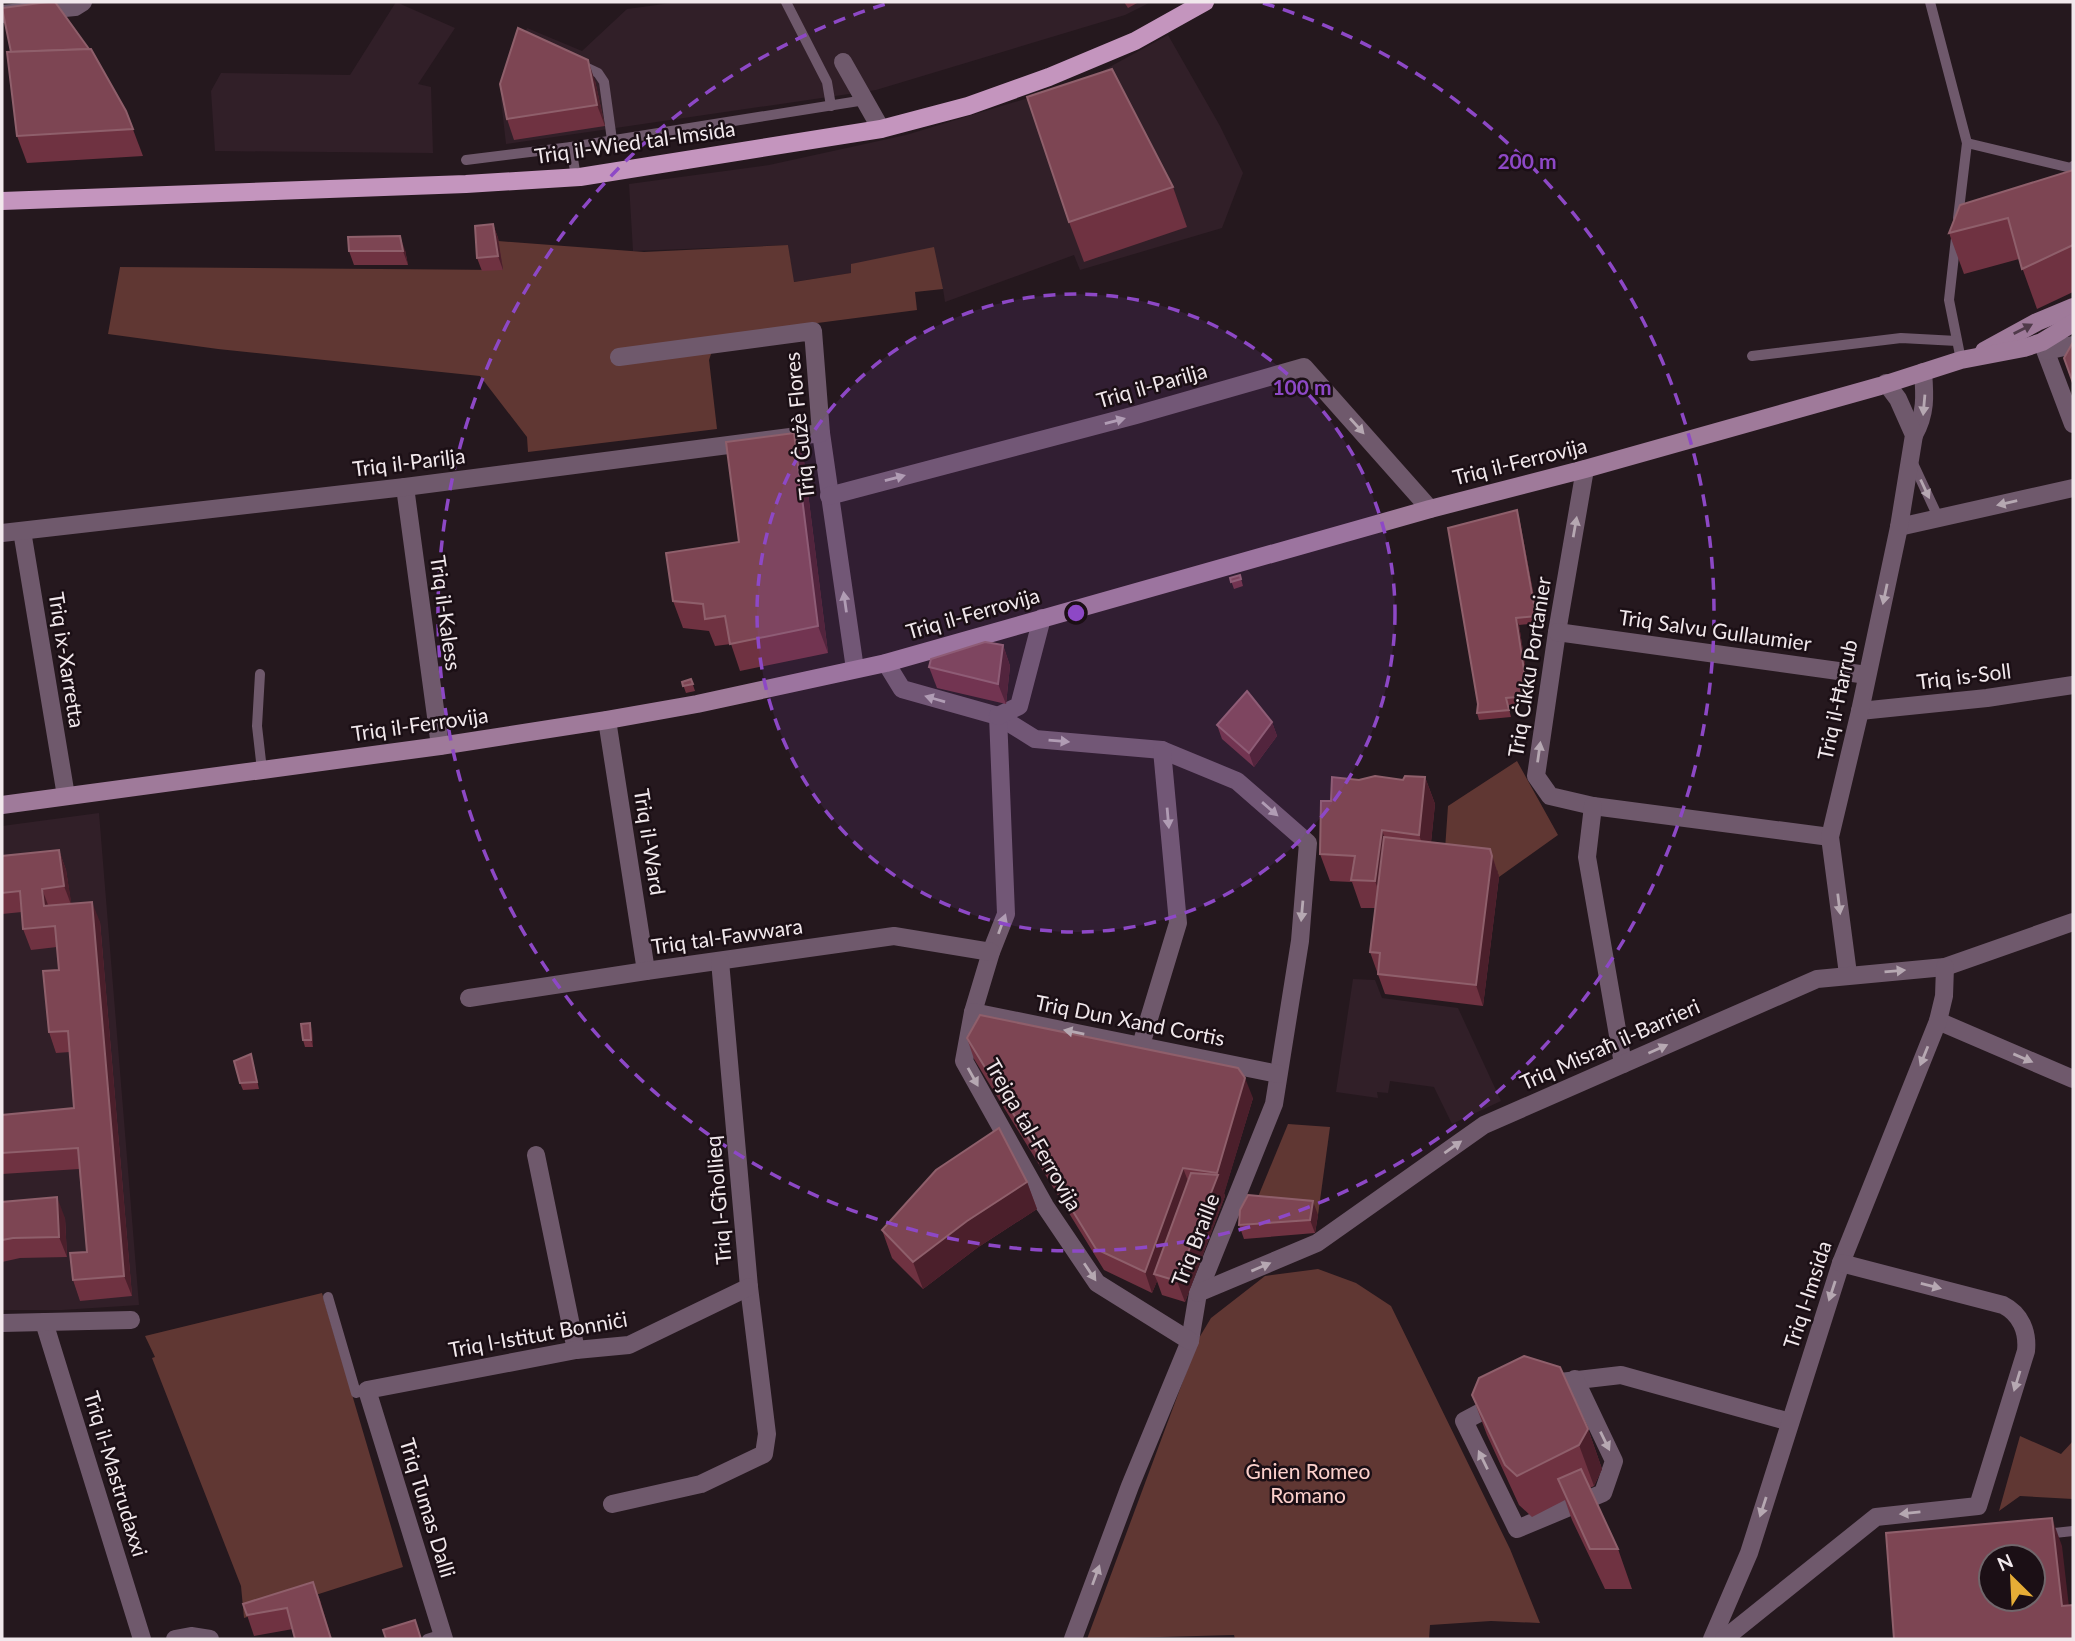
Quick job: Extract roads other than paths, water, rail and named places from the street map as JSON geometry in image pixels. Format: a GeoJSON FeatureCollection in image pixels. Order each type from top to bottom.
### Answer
{"type":"FeatureCollection","features":[{"type":"Feature","properties":{"kind":"main road","name":"Triq il-Wied tal-Imsida"},"geometry":{"type":"LineString","coordinates":[[2,201],[466,184],[576,177],[881,129],[968,106],[1049,77],[1135,40],[1205,2]]}},
{"type":"Feature","properties":{"kind":"main road","name":"Triq il-Ferrovija"},"geometry":{"type":"LineString","coordinates":[[1968,358],[2036,322],[2073,307]]}},
{"type":"Feature","properties":{"kind":"main road","name":"Triq il-Ferrovija"},"geometry":{"type":"LineString","coordinates":[[2,805],[440,746],[607,720],[697,704],[886,663],[1430,509],[1585,470],[1968,358],[2044,346],[2073,323]]}},
{"type":"Feature","properties":{"kind":"street"},"geometry":{"type":"LineString","coordinates":[[2,14],[75,7],[83,2]]}},
{"type":"Feature","properties":{"kind":"street"},"geometry":{"type":"LineString","coordinates":[[843,62],[881,129]]}},
{"type":"Feature","properties":{"kind":"street","name":"Triq Ġużè Flores"},"geometry":{"type":"LineString","coordinates":[[619,357],[813,331],[821,433],[855,669]]}},
{"type":"Feature","properties":{"kind":"street","name":"Triq il-Ferrovija"},"geometry":{"type":"LineString","coordinates":[[2044,346],[2073,345]]}},
{"type":"Feature","properties":{"kind":"street"},"geometry":{"type":"LineString","coordinates":[[2044,346],[2073,425]]}},
{"type":"Feature","properties":{"kind":"street","name":"Triq il-Parilja"},"geometry":{"type":"LineString","coordinates":[[829,496],[1136,415],[1304,367],[1430,509]]}},
{"type":"Feature","properties":{"kind":"street","name":"Triq il-Ħarrub"},"geometry":{"type":"LineString","coordinates":[[1848,974],[1830,837],[1899,527],[1914,435],[1925,410],[1923,372]]}},
{"type":"Feature","properties":{"kind":"street"},"geometry":{"type":"LineString","coordinates":[[1886,383],[1898,399],[1914,435]]}},
{"type":"Feature","properties":{"kind":"street","name":"Triq il-Parilja"},"geometry":{"type":"LineString","coordinates":[[2,533],[405,487],[821,433]]}},
{"type":"Feature","properties":{"kind":"street","name":"Triq Ċikku Portanier"},"geometry":{"type":"LineString","coordinates":[[1585,470],[1536,776],[1550,796],[1593,806],[1830,837]]}},
{"type":"Feature","properties":{"kind":"street","name":"Triq il-Kaless"},"geometry":{"type":"LineString","coordinates":[[405,487],[440,746]]}},
{"type":"Feature","properties":{"kind":"street"},"geometry":{"type":"LineString","coordinates":[[1899,527],[2073,488]]}},
{"type":"Feature","properties":{"kind":"street","name":"Triq ix-Xarretta"},"geometry":{"type":"LineString","coordinates":[[22,531],[66,796]]}},
{"type":"Feature","properties":{"kind":"street"},"geometry":{"type":"LineString","coordinates":[[998,716],[1019,706],[1042,618]]}},
{"type":"Feature","properties":{"kind":"street","name":"Triq Salvu Gullaumier"},"geometry":{"type":"LineString","coordinates":[[1557,632],[1867,675]]}},
{"type":"Feature","properties":{"kind":"street"},"geometry":{"type":"LineString","coordinates":[[886,663],[902,689],[998,716],[1035,739],[1162,750],[1178,923],[1142,1045]]}},
{"type":"Feature","properties":{"kind":"street","name":"Triq is-Soll"},"geometry":{"type":"LineString","coordinates":[[1860,711],[1987,698],[2073,685]]}},
{"type":"Feature","properties":{"kind":"street","name":"Trejqa tal-Ferrovija"},"geometry":{"type":"LineString","coordinates":[[998,716],[1006,914],[973,1012],[964,1061],[1045,1206],[1097,1283],[1190,1341]]}},
{"type":"Feature","properties":{"kind":"street","name":"Triq il-Ward"},"geometry":{"type":"LineString","coordinates":[[607,720],[646,971]]}},
{"type":"Feature","properties":{"kind":"street","name":"Triq Braille"},"geometry":{"type":"LineString","coordinates":[[1073,1639],[1129,1486],[1190,1341],[1198,1293],[1275,1104],[1300,941],[1308,843],[1237,781],[1162,750]]}},
{"type":"Feature","properties":{"kind":"street"},"geometry":{"type":"LineString","coordinates":[[1593,806],[1587,857],[1623,1065]]}},
{"type":"Feature","properties":{"kind":"street","name":"Triq Misraħ il-Barrieri"},"geometry":{"type":"LineString","coordinates":[[1198,1293],[1317,1243],[1484,1125],[1817,979],[1945,967],[2073,922]]}},
{"type":"Feature","properties":{"kind":"street","name":"Triq tal-Fawwara"},"geometry":{"type":"LineString","coordinates":[[469,998],[894,936],[991,952]]}},
{"type":"Feature","properties":{"kind":"street","name":"Triq l-Għollieq"},"geometry":{"type":"LineString","coordinates":[[612,1504],[701,1484],[764,1454],[767,1434],[749,1287],[720,961]]}},
{"type":"Feature","properties":{"kind":"street","name":"Triq l-Imsida"},"geometry":{"type":"LineString","coordinates":[[1712,1639],[1749,1553],[1841,1263],[1938,1021],[1944,996],[1945,967]]}},
{"type":"Feature","properties":{"kind":"street","name":"Triq Dun Xand Cortis"},"geometry":{"type":"LineString","coordinates":[[973,1012],[1278,1074]]}},
{"type":"Feature","properties":{"kind":"street"},"geometry":{"type":"LineString","coordinates":[[1938,1021],[2073,1079]]}},
{"type":"Feature","properties":{"kind":"street"},"geometry":{"type":"LineString","coordinates":[[536,1155],[576,1350]]}},
{"type":"Feature","properties":{"kind":"street"},"geometry":{"type":"LineString","coordinates":[[1724,1639],[1875,1517],[1978,1506],[2026,1351],[2026,1336],[2018,1316],[2003,1305],[1841,1263]]}},
{"type":"Feature","properties":{"kind":"street","name":"Triq l-Istitut Bonniċi"},"geometry":{"type":"LineString","coordinates":[[367,1390],[576,1350],[629,1345],[749,1287]]}},
{"type":"Feature","properties":{"kind":"street"},"geometry":{"type":"LineString","coordinates":[[2,1324],[131,1320]]}},
{"type":"Feature","properties":{"kind":"street","name":"Triq il-Mastrudaxxi"},"geometry":{"type":"LineString","coordinates":[[44,1322],[142,1639]]}},
{"type":"Feature","properties":{"kind":"street"},"geometry":{"type":"LineString","coordinates":[[1575,1379],[1614,1461],[1603,1493],[1517,1529],[1464,1421],[1524,1389],[1575,1379],[1621,1375],[1790,1422]]}},
{"type":"Feature","properties":{"kind":"street","name":"Triq Tumas Dalli"},"geometry":{"type":"LineString","coordinates":[[367,1390],[438,1638]]}},
{"type":"Feature","properties":{"kind":"street"},"geometry":{"type":"LineString","coordinates":[[186,1638],[210,1639]]}},
{"type":"Feature","properties":{"kind":"lane"},"geometry":{"type":"LineString","coordinates":[[786,2],[827,82],[831,106]]}},
{"type":"Feature","properties":{"kind":"lane"},"geometry":{"type":"LineString","coordinates":[[1930,2],[1967,143],[1949,300],[1957,341],[1968,358]]}},
{"type":"Feature","properties":{"kind":"lane"},"geometry":{"type":"LineString","coordinates":[[565,58],[598,73],[604,82],[612,140]]}},
{"type":"Feature","properties":{"kind":"lane"},"geometry":{"type":"LineString","coordinates":[[466,160],[571,147],[865,100]]}},
{"type":"Feature","properties":{"kind":"lane"},"geometry":{"type":"LineString","coordinates":[[1967,143],[2071,168],[2073,166]]}},
{"type":"Feature","properties":{"kind":"lane"},"geometry":{"type":"LineString","coordinates":[[571,147],[576,177]]}},
{"type":"Feature","properties":{"kind":"lane"},"geometry":{"type":"LineString","coordinates":[[1752,356],[1901,338],[1957,341]]}},
{"type":"Feature","properties":{"kind":"lane"},"geometry":{"type":"LineString","coordinates":[[1911,459],[1940,519]]}},
{"type":"Feature","properties":{"kind":"lane"},"geometry":{"type":"LineString","coordinates":[[260,674],[257,726],[262,770]]}},
{"type":"Feature","properties":{"kind":"lane"},"geometry":{"type":"LineString","coordinates":[[328,1297],[356,1393],[367,1390]]}},
{"type":"Feature","properties":{"kind":"lane"},"geometry":{"type":"LineString","coordinates":[[2034,1536],[2073,1531]]}},
{"type":"Feature","properties":{"kind":"park label","name":"Ġnien Romeo Romano"},"geometry":{"type":"Point","coordinates":[1308,1484]}}]}
